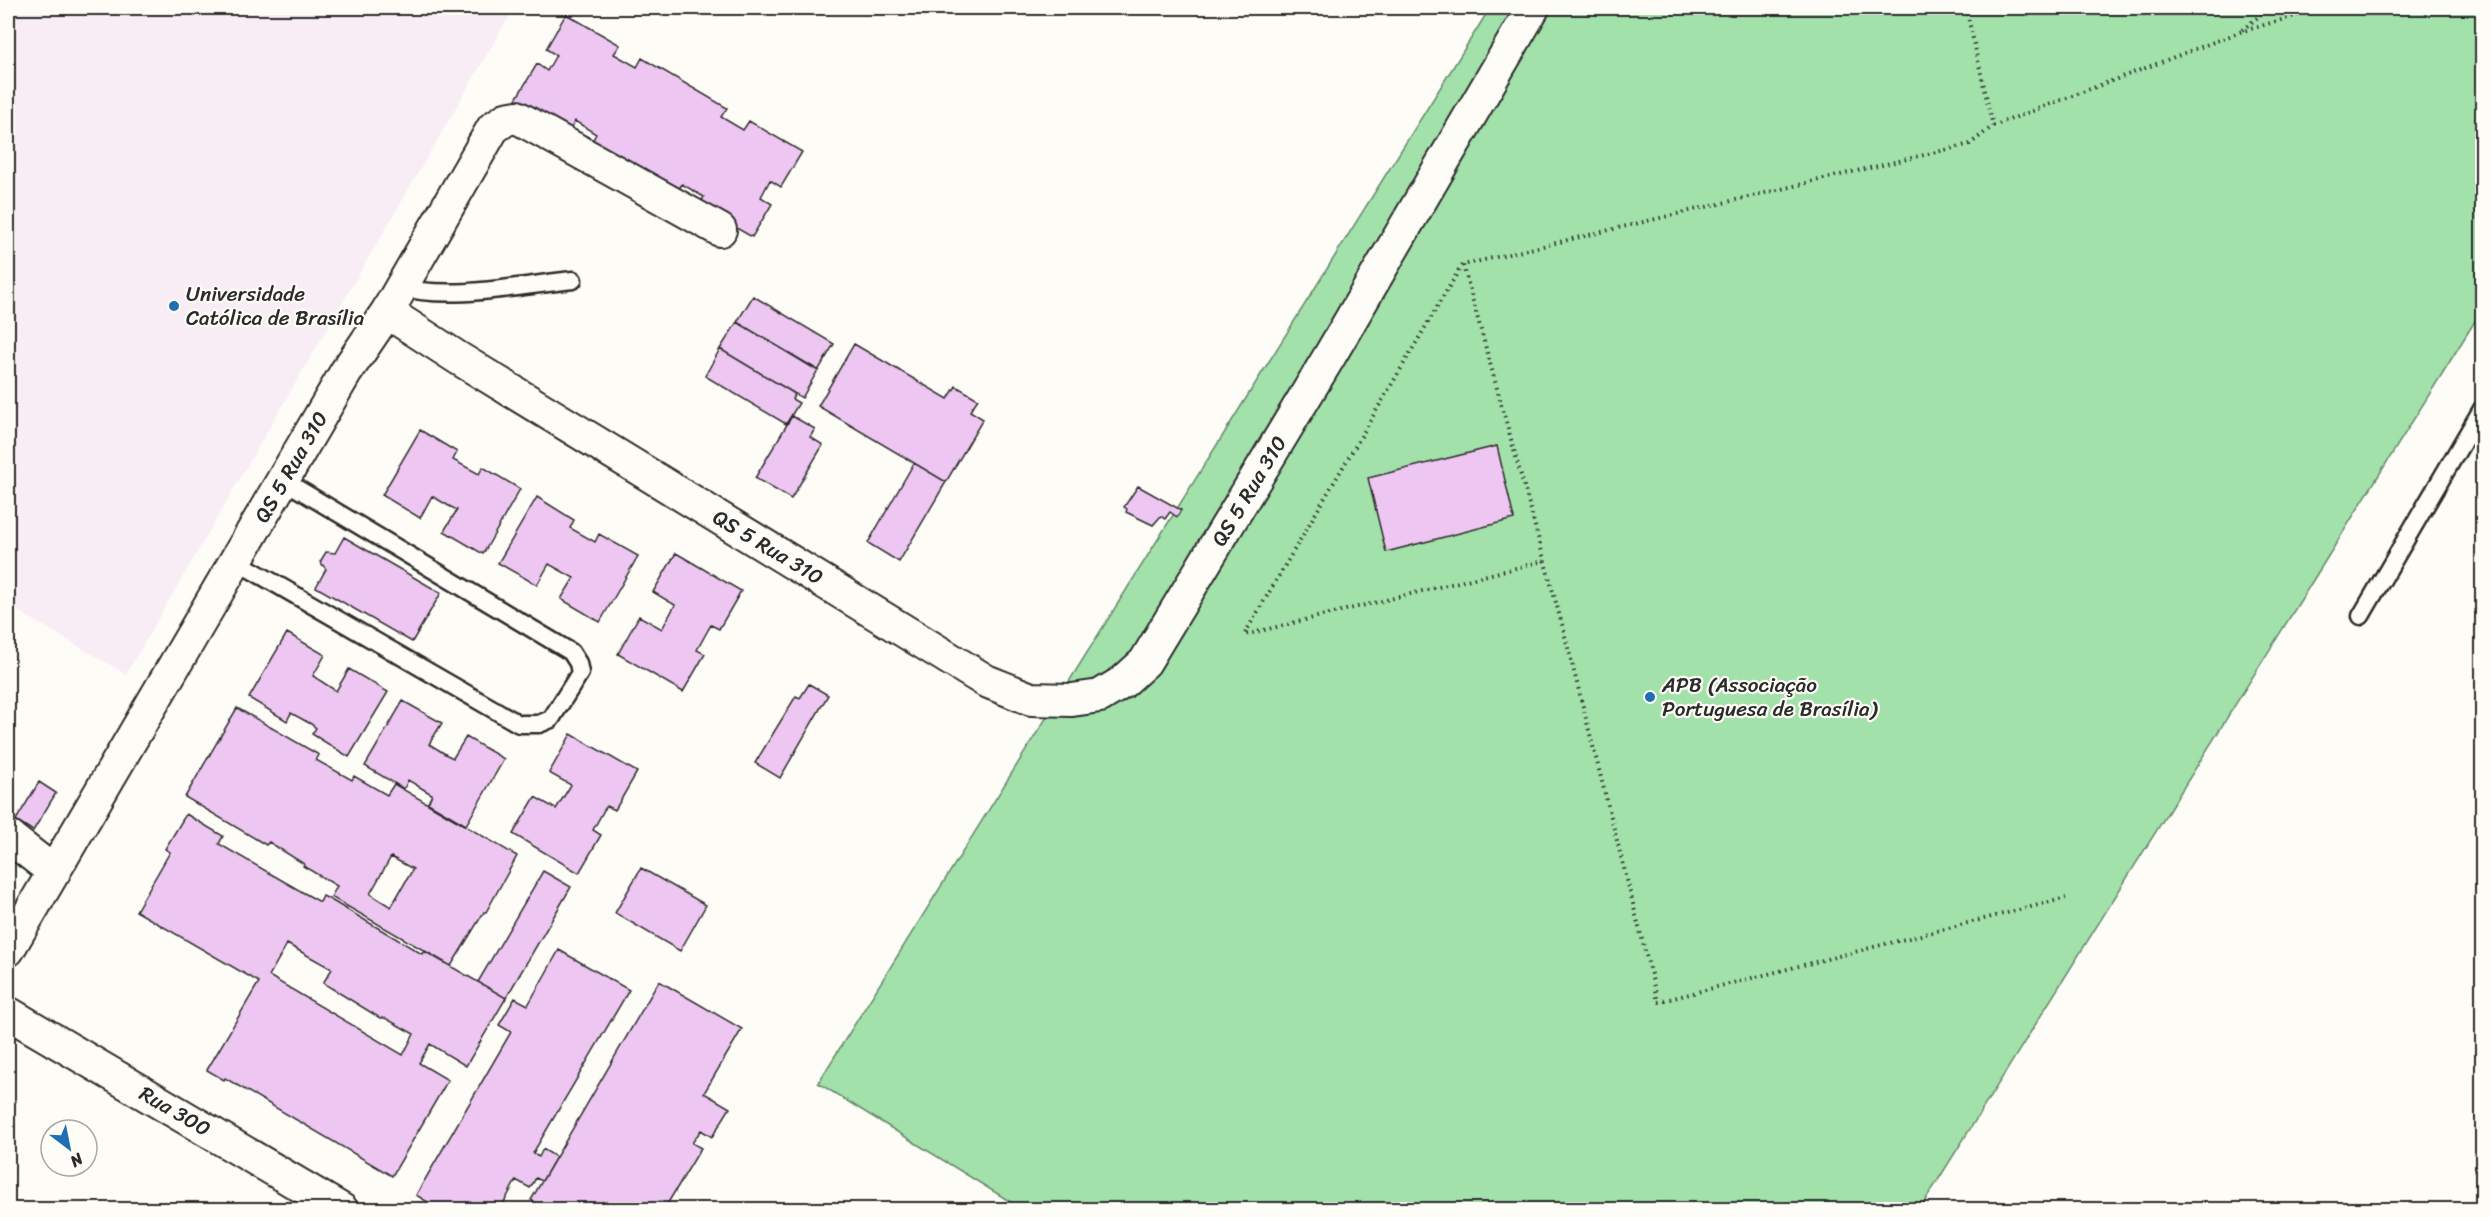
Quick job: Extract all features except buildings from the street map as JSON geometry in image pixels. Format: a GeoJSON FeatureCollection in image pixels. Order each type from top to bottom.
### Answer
{"type":"FeatureCollection","features":[{"type":"Feature","properties":{"kind":"street","name":"QS 5 Rua 310"},"geometry":{"type":"LineString","coordinates":[[8,950],[346,372],[394,299],[458,358],[986,681],[1031,699],[1072,700],[1100,696],[1124,682],[1145,662],[1329,357],[1533,8]]}},
{"type":"Feature","properties":{"kind":"street"},"geometry":{"type":"LineString","coordinates":[[394,299],[493,128],[506,119],[517,117],[720,230]]}},
{"type":"Feature","properties":{"kind":"street"},"geometry":{"type":"LineString","coordinates":[[8,836],[54,872]]}},
{"type":"Feature","properties":{"kind":"street","name":"Rua 300"},"geometry":{"type":"LineString","coordinates":[[8,1013],[342,1209]]}},
{"type":"Feature","properties":{"kind":"lane"},"geometry":{"type":"LineString","coordinates":[[394,299],[421,293],[453,293],[573,280]]}},
{"type":"Feature","properties":{"kind":"lane"},"geometry":{"type":"LineString","coordinates":[[2361,616],[2482,409]]}},
{"type":"Feature","properties":{"kind":"lane"},"geometry":{"type":"LineString","coordinates":[[236,561],[519,724],[539,724],[551,719],[580,674],[578,663],[571,652],[283,480]]}},
{"type":"Feature","properties":{"kind":"path"},"geometry":{"type":"LineString","coordinates":[[1966,8],[1993,126]]}},
{"type":"Feature","properties":{"kind":"path"},"geometry":{"type":"LineString","coordinates":[[2240,32],[2269,8]]}},
{"type":"Feature","properties":{"kind":"path"},"geometry":{"type":"LineString","coordinates":[[1544,561],[1244,635],[1463,265],[1970,144],[1993,126],[2240,32],[2322,8]]}},
{"type":"Feature","properties":{"kind":"path"},"geometry":{"type":"LineString","coordinates":[[1463,265],[1544,561],[1658,1002],[2066,898]]}},
{"type":"Feature","properties":{"kind":"shaded area","name":"Universidade Católica de Brasília"},"geometry":{"type":"Polygon","coordinates":[[[8,8],[514,8],[126,674],[8,605],[8,8]]]}},
{"type":"Feature","properties":{"kind":"green space","name":"APB (Associação Portuguesa de Brasília)"},"geometry":{"type":"Polygon","coordinates":[[[1490,8],[2482,8],[2482,310],[1920,1209],[1022,1209],[818,1083],[1490,8]]]}},
{"type":"Feature","properties":{"kind":"place","name":"Universidade Católica de Brasília"},"geometry":{"type":"Point","coordinates":[174,306]}},
{"type":"Feature","properties":{"kind":"place","name":"APB (Associação Portuguesa de Brasília)"},"geometry":{"type":"Point","coordinates":[1650,697]}}]}
